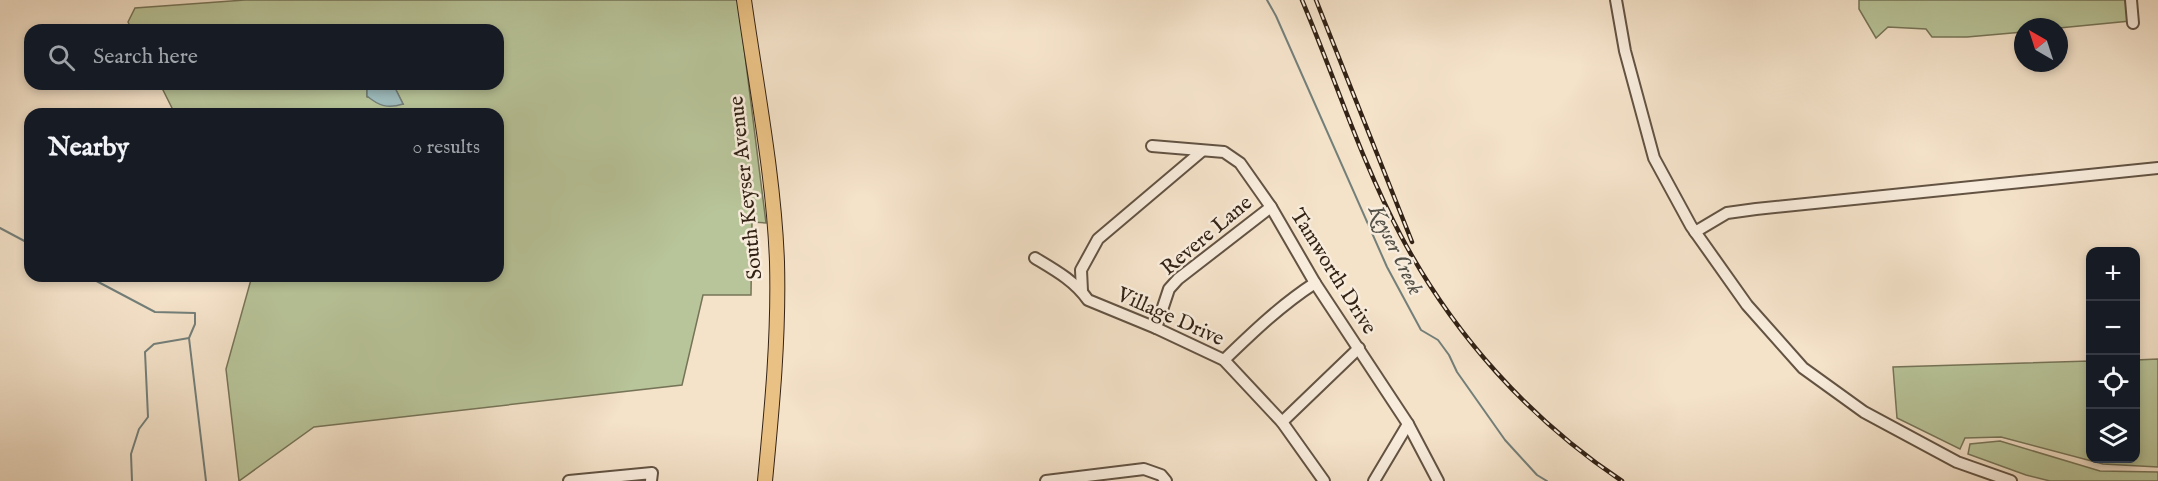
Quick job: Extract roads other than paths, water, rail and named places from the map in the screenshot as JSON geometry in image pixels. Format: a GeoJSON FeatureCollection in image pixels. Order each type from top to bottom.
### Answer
{"type":"FeatureCollection","features":[{"type":"Feature","properties":{"kind":"main road","name":"South Keyser Avenue"},"geometry":{"type":"LineString","coordinates":[[744,0],[772,198],[777,261],[777,334],[765,481]]}},
{"type":"Feature","properties":{"kind":"street"},"geometry":{"type":"LineString","coordinates":[[1616,0],[1625,51],[1654,159],[1695,232],[1747,305],[1803,368],[1863,412],[1957,462],[2011,481]]}},
{"type":"Feature","properties":{"kind":"street"},"geometry":{"type":"LineString","coordinates":[[2131,0],[2133,23]]}},
{"type":"Feature","properties":{"kind":"street","name":"Tamworth Drive"},"geometry":{"type":"LineString","coordinates":[[1152,146],[1224,152],[1240,163],[1271,207],[1315,283],[1408,424],[1438,481]]}},
{"type":"Feature","properties":{"kind":"street"},"geometry":{"type":"LineString","coordinates":[[1082,291],[1081,270],[1098,239],[1202,151]]}},
{"type":"Feature","properties":{"kind":"street"},"geometry":{"type":"LineString","coordinates":[[1695,232],[1727,213],[1756,208],[2158,168]]}},
{"type":"Feature","properties":{"kind":"street","name":"Revere Lane"},"geometry":{"type":"LineString","coordinates":[[1156,328],[1169,290],[1178,279],[1271,207]]}},
{"type":"Feature","properties":{"kind":"street","name":"Village Drive"},"geometry":{"type":"LineString","coordinates":[[1035,258],[1064,275],[1082,291],[1088,300],[1099,306],[1156,328],[1224,360],[1282,422],[1324,481]]}},
{"type":"Feature","properties":{"kind":"street"},"geometry":{"type":"LineString","coordinates":[[1224,360],[1279,310],[1315,283]]}},
{"type":"Feature","properties":{"kind":"street"},"geometry":{"type":"LineString","coordinates":[[1282,422],[1359,348]]}},
{"type":"Feature","properties":{"kind":"street"},"geometry":{"type":"LineString","coordinates":[[1374,481],[1408,424]]}},
{"type":"Feature","properties":{"kind":"street"},"geometry":{"type":"LineString","coordinates":[[1046,481],[1144,469],[1161,475],[1166,481]]}},
{"type":"Feature","properties":{"kind":"street"},"geometry":{"type":"LineString","coordinates":[[569,481],[651,477]]}},
{"type":"Feature","properties":{"kind":"water"},"geometry":{"type":"Polygon","coordinates":[[[367,90],[396,90],[403,104],[384,106],[367,96],[367,90]]]}},
{"type":"Feature","properties":{"kind":"waterway","name":"Keyser Creek"},"geometry":{"type":"LineString","coordinates":[[1267,0],[1387,267],[1421,330],[1438,340],[1449,355],[1457,372],[1505,440],[1537,475],[1547,481]]}},
{"type":"Feature","properties":{"kind":"waterway"},"geometry":{"type":"LineString","coordinates":[[0,228],[24,241]]}},
{"type":"Feature","properties":{"kind":"waterway"},"geometry":{"type":"LineString","coordinates":[[98,282],[155,312],[195,313],[195,324],[189,338]]}},
{"type":"Feature","properties":{"kind":"waterway"},"geometry":{"type":"LineString","coordinates":[[189,338],[206,481]]}},
{"type":"Feature","properties":{"kind":"waterway"},"geometry":{"type":"LineString","coordinates":[[132,481],[131,454],[139,429],[148,417],[145,352],[154,344],[189,338]]}},
{"type":"Feature","properties":{"kind":"railway"},"geometry":{"type":"LineString","coordinates":[[1302,0],[1373,178],[1401,236],[1445,307],[1470,341],[1525,403],[1588,457],[1622,481]]}},
{"type":"Feature","properties":{"kind":"railway"},"geometry":{"type":"LineString","coordinates":[[1316,0],[1412,242]]}}]}
